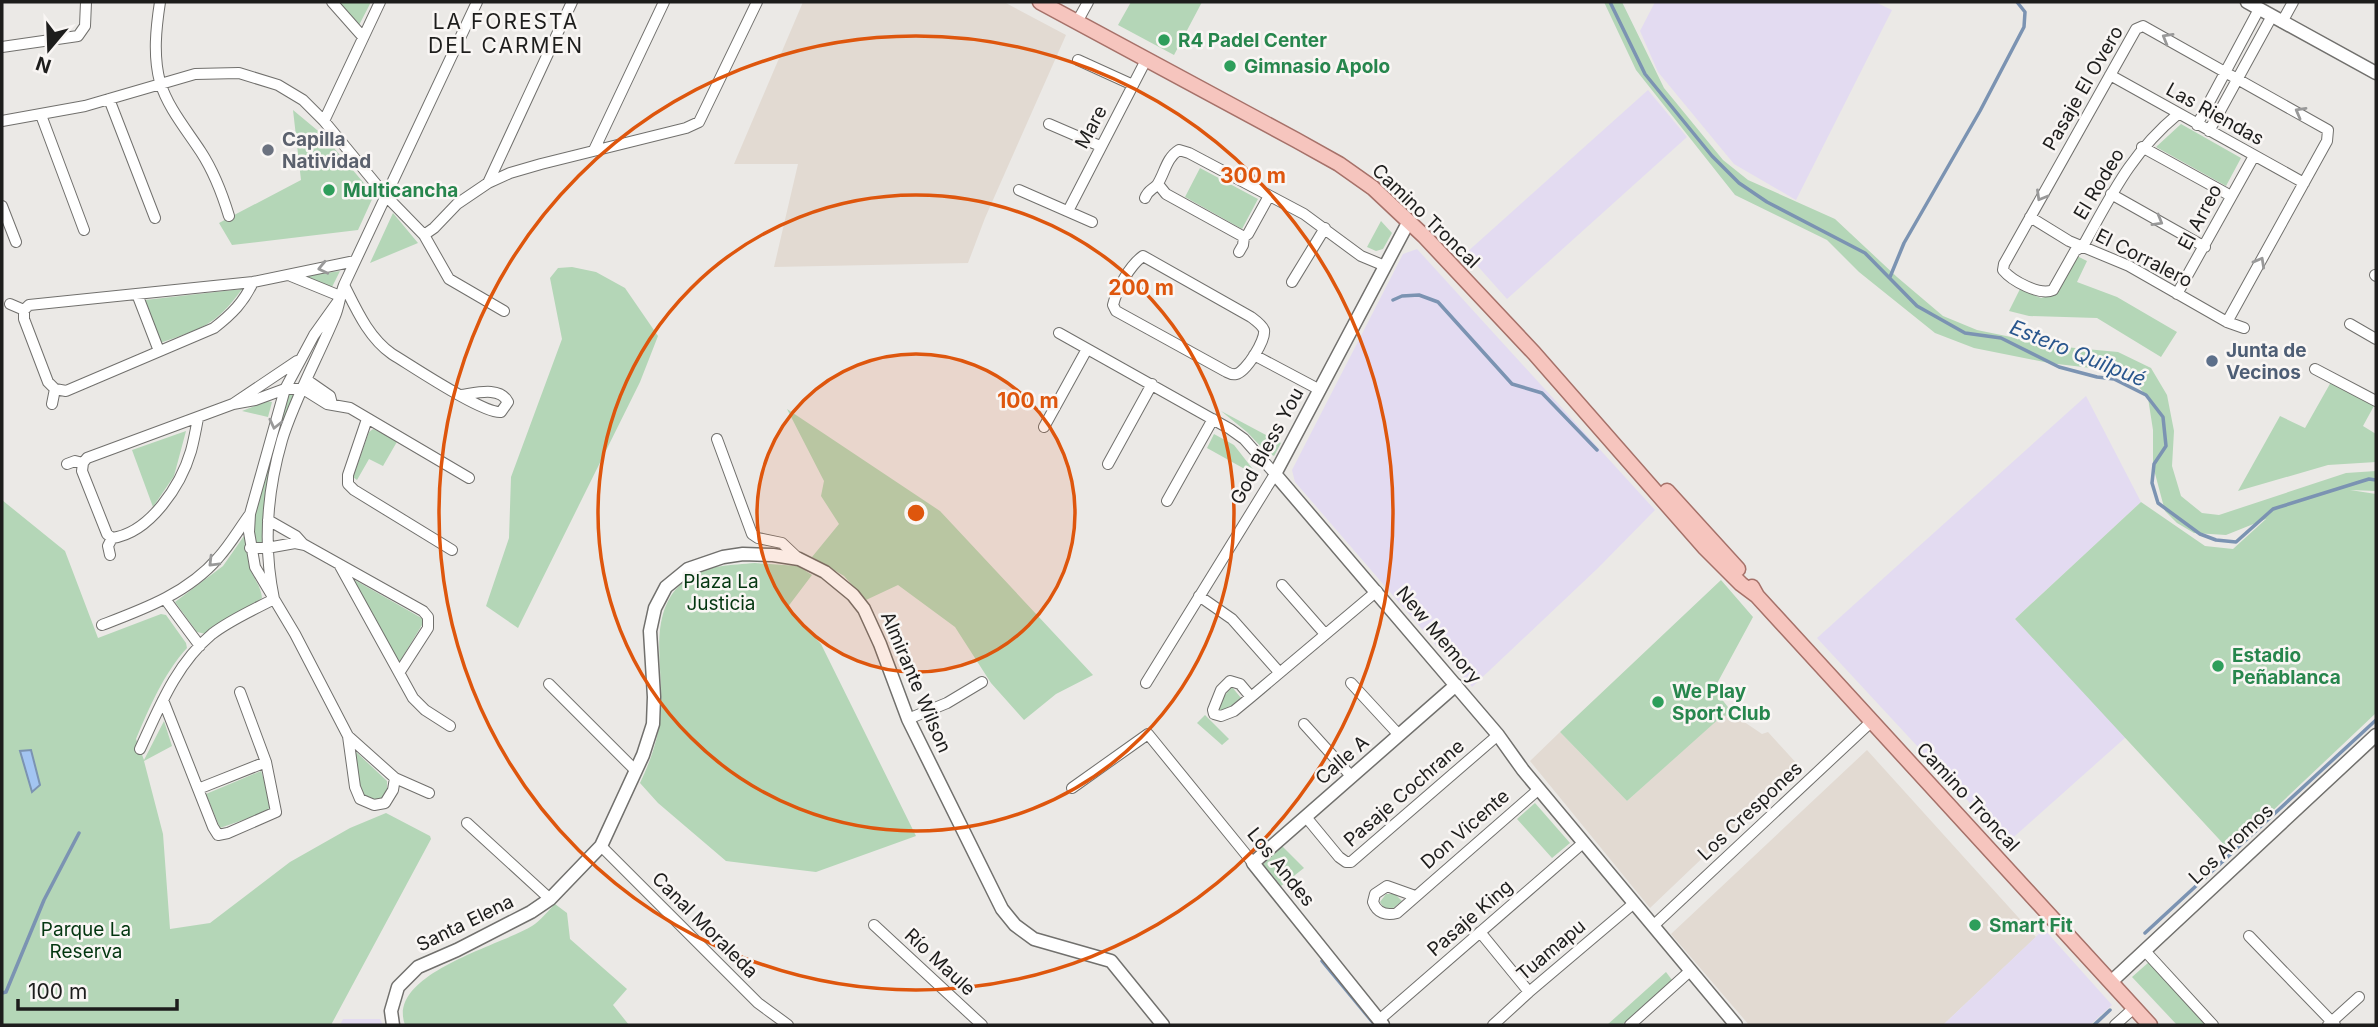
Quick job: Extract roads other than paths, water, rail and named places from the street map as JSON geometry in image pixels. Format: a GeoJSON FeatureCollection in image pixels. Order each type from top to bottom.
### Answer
{"type":"FeatureCollection","features":[{"type":"Feature","properties":{"kind":"main road","name":"Camino Troncal"},"geometry":{"type":"LineString","coordinates":[[1040,2],[1339,164],[1373,188],[1409,221],[1534,353],[1629,458],[1639,475],[1704,547],[1757,596],[2150,1025]]}},
{"type":"Feature","properties":{"kind":"street"},"geometry":{"type":"LineString","coordinates":[[2,47],[78,36],[85,26],[86,2]]}},
{"type":"Feature","properties":{"kind":"street"},"geometry":{"type":"LineString","coordinates":[[160,2],[156,30],[157,64],[161,83],[167,99],[219,185],[229,216]]}},
{"type":"Feature","properties":{"kind":"street"},"geometry":{"type":"LineString","coordinates":[[332,2],[363,37]]}},
{"type":"Feature","properties":{"kind":"street"},"geometry":{"type":"LineString","coordinates":[[324,121],[380,2]]}},
{"type":"Feature","properties":{"kind":"street"},"geometry":{"type":"LineString","coordinates":[[274,599],[267,567],[268,520],[283,438],[324,329],[477,2]]}},
{"type":"Feature","properties":{"kind":"street"},"geometry":{"type":"LineString","coordinates":[[488,183],[572,2]]}},
{"type":"Feature","properties":{"kind":"street"},"geometry":{"type":"LineString","coordinates":[[594,150],[663,2]]}},
{"type":"Feature","properties":{"kind":"street"},"geometry":{"type":"LineString","coordinates":[[424,235],[457,204],[488,183],[541,164],[686,128],[699,122],[757,2]]}},
{"type":"Feature","properties":{"kind":"street"},"geometry":{"type":"LineString","coordinates":[[1077,22],[1088,2]]}},
{"type":"Feature","properties":{"kind":"street"},"geometry":{"type":"LineString","coordinates":[[2247,2],[2376,73]]}},
{"type":"Feature","properties":{"kind":"street"},"geometry":{"type":"LineString","coordinates":[[2209,131],[2277,19],[2293,2]]}},
{"type":"Feature","properties":{"kind":"street"},"geometry":{"type":"LineString","coordinates":[[2197,125],[2259,9]]}},
{"type":"Feature","properties":{"kind":"street","name":"Pasaje El Overo"},"geometry":{"type":"LineString","coordinates":[[2083,246],[2075,251],[2051,292],[2042,292],[2007,275],[2003,270],[2029,217],[2140,26],[2147,27],[2226,72]]}},
{"type":"Feature","properties":{"kind":"street"},"geometry":{"type":"LineString","coordinates":[[1078,60],[1133,85]]}},
{"type":"Feature","properties":{"kind":"street","name":"Mare"},"geometry":{"type":"LineString","coordinates":[[1068,211],[1146,60]]}},
{"type":"Feature","properties":{"kind":"street"},"geometry":{"type":"LineString","coordinates":[[2226,72],[2328,130],[2327,141],[2227,322]]}},
{"type":"Feature","properties":{"kind":"street"},"geometry":{"type":"LineString","coordinates":[[2,121],[85,106],[195,74],[239,74],[278,85],[303,100],[324,121],[385,195],[424,235],[449,279],[504,311]]}},
{"type":"Feature","properties":{"kind":"street","name":"Las Riendas"},"geometry":{"type":"LineString","coordinates":[[2110,75],[2304,183]]}},
{"type":"Feature","properties":{"kind":"street"},"geometry":{"type":"LineString","coordinates":[[109,99],[155,218]]}},
{"type":"Feature","properties":{"kind":"street","name":"El Rodeo"},"geometry":{"type":"LineString","coordinates":[[2083,246],[2118,180],[2143,148],[2178,114]]}},
{"type":"Feature","properties":{"kind":"street"},"geometry":{"type":"LineString","coordinates":[[41,115],[85,230]]}},
{"type":"Feature","properties":{"kind":"street"},"geometry":{"type":"LineString","coordinates":[[1049,124],[1100,146]]}},
{"type":"Feature","properties":{"kind":"street"},"geometry":{"type":"LineString","coordinates":[[2143,148],[2231,196]]}},
{"type":"Feature","properties":{"kind":"street"},"geometry":{"type":"LineString","coordinates":[[1145,198],[1147,191],[1158,184],[1171,155],[1179,150],[1269,196],[1325,228],[1361,256],[1385,266]]}},
{"type":"Feature","properties":{"kind":"street","name":"El Arreo"},"geometry":{"type":"LineString","coordinates":[[2177,294],[2254,156]]}},
{"type":"Feature","properties":{"kind":"street"},"geometry":{"type":"LineString","coordinates":[[1158,184],[1166,194],[1244,237]]}},
{"type":"Feature","properties":{"kind":"street"},"geometry":{"type":"LineString","coordinates":[[1019,190],[1092,222]]}},
{"type":"Feature","properties":{"kind":"street"},"geometry":{"type":"LineString","coordinates":[[2112,194],[2205,247]]}},
{"type":"Feature","properties":{"kind":"street"},"geometry":{"type":"LineString","coordinates":[[1239,252],[1244,237],[1269,196]]}},
{"type":"Feature","properties":{"kind":"street"},"geometry":{"type":"LineString","coordinates":[[2,206],[16,242]]}},
{"type":"Feature","properties":{"kind":"street","name":"El Corralero"},"geometry":{"type":"LineString","coordinates":[[2029,217],[2083,246],[2129,266],[2227,322],[2244,328]]}},
{"type":"Feature","properties":{"kind":"street","name":"God Bless You"},"geometry":{"type":"LineString","coordinates":[[1146,683],[1275,474],[1409,221]]}},
{"type":"Feature","properties":{"kind":"street"},"geometry":{"type":"LineString","coordinates":[[1292,282],[1325,228]]}},
{"type":"Feature","properties":{"kind":"street"},"geometry":{"type":"LineString","coordinates":[[1143,256],[1149,258],[1251,317],[1264,330],[1254,355],[1239,373],[1230,373],[1116,311],[1114,301],[1133,263],[1143,256]]}},
{"type":"Feature","properties":{"kind":"street"},"geometry":{"type":"LineString","coordinates":[[253,282],[233,314],[214,328],[66,390],[55,389],[48,382],[24,318],[24,310],[29,305],[253,282],[355,261]]}},
{"type":"Feature","properties":{"kind":"street"},"geometry":{"type":"LineString","coordinates":[[291,276],[339,298]]}},
{"type":"Feature","properties":{"kind":"street"},"geometry":{"type":"LineString","coordinates":[[344,285],[373,338],[382,347],[461,395]]}},
{"type":"Feature","properties":{"kind":"street"},"geometry":{"type":"LineString","coordinates":[[137,294],[159,351]]}},
{"type":"Feature","properties":{"kind":"street"},"geometry":{"type":"LineString","coordinates":[[10,304],[24,310]]}},
{"type":"Feature","properties":{"kind":"street"},"geometry":{"type":"LineString","coordinates":[[2350,324],[2376,339]]}},
{"type":"Feature","properties":{"kind":"street"},"geometry":{"type":"LineString","coordinates":[[324,329],[301,358],[285,389],[250,514],[250,548],[255,567],[295,634],[348,736],[355,787],[360,799],[374,805],[384,803],[393,790],[395,778]]}},
{"type":"Feature","properties":{"kind":"street","name":"New Memory"},"geometry":{"type":"LineString","coordinates":[[1059,333],[1244,439],[1498,735],[1633,904],[1736,1025]]}},
{"type":"Feature","properties":{"kind":"street"},"geometry":{"type":"LineString","coordinates":[[1044,427],[1087,349]]}},
{"type":"Feature","properties":{"kind":"street"},"geometry":{"type":"LineString","coordinates":[[1254,355],[1320,390]]}},
{"type":"Feature","properties":{"kind":"street"},"geometry":{"type":"LineString","coordinates":[[233,404],[301,358]]}},
{"type":"Feature","properties":{"kind":"street"},"geometry":{"type":"LineString","coordinates":[[2315,369],[2375,398]]}},
{"type":"Feature","properties":{"kind":"street"},"geometry":{"type":"LineString","coordinates":[[112,538],[107,534],[82,471],[87,458],[233,404],[256,400],[305,384]]}},
{"type":"Feature","properties":{"kind":"street"},"geometry":{"type":"LineString","coordinates":[[305,384],[327,404],[350,408],[469,478]]}},
{"type":"Feature","properties":{"kind":"street"},"geometry":{"type":"LineString","coordinates":[[1108,464],[1152,384]]}},
{"type":"Feature","properties":{"kind":"street"},"geometry":{"type":"LineString","coordinates":[[52,404],[55,389]]}},
{"type":"Feature","properties":{"kind":"street"},"geometry":{"type":"LineString","coordinates":[[110,555],[108,546],[112,538],[140,526],[170,495],[191,453],[198,418]]}},
{"type":"Feature","properties":{"kind":"street"},"geometry":{"type":"LineString","coordinates":[[367,419],[348,475],[348,484],[452,550]]}},
{"type":"Feature","properties":{"kind":"street"},"geometry":{"type":"LineString","coordinates":[[1167,501],[1213,419]]}},
{"type":"Feature","properties":{"kind":"street"},"geometry":{"type":"LineString","coordinates":[[717,439],[752,534],[758,538],[782,543],[799,559]]}},
{"type":"Feature","properties":{"kind":"street"},"geometry":{"type":"LineString","coordinates":[[67,464],[75,461],[83,463]]}},
{"type":"Feature","properties":{"kind":"street"},"geometry":{"type":"LineString","coordinates":[[102,625],[165,599],[192,581],[218,559],[250,514]]}},
{"type":"Feature","properties":{"kind":"street"},"geometry":{"type":"LineString","coordinates":[[268,520],[296,536],[304,545],[423,611],[428,617],[428,628],[398,673]]}},
{"type":"Feature","properties":{"kind":"street"},"geometry":{"type":"LineString","coordinates":[[250,548],[267,548],[282,544],[304,545]]}},
{"type":"Feature","properties":{"kind":"street","name":"Almirante Wilson"},"geometry":{"type":"LineString","coordinates":[[550,899],[601,846],[636,771],[653,724],[651,623],[666,587],[688,569],[723,558],[743,554],[799,559],[841,583],[864,609],[908,719],[1003,909],[1015,925],[1024,933],[1047,944],[1111,961],[1163,1025]]}},
{"type":"Feature","properties":{"kind":"street"},"geometry":{"type":"LineString","coordinates":[[339,564],[413,698],[425,710],[450,726]]}},
{"type":"Feature","properties":{"kind":"street"},"geometry":{"type":"LineString","coordinates":[[1282,585],[1325,634]]}},
{"type":"Feature","properties":{"kind":"street"},"geometry":{"type":"LineString","coordinates":[[1251,697],[1377,591]]}},
{"type":"Feature","properties":{"kind":"street"},"geometry":{"type":"LineString","coordinates":[[1199,596],[1232,619],[1279,672]]}},
{"type":"Feature","properties":{"kind":"street"},"geometry":{"type":"LineString","coordinates":[[165,599],[200,646]]}},
{"type":"Feature","properties":{"kind":"street"},"geometry":{"type":"LineString","coordinates":[[140,749],[174,680],[200,646],[236,618],[274,599]]}},
{"type":"Feature","properties":{"kind":"street"},"geometry":{"type":"LineString","coordinates":[[908,719],[947,703],[982,682]]}},
{"type":"Feature","properties":{"kind":"street"},"geometry":{"type":"LineString","coordinates":[[1351,682],[1398,735]]}},
{"type":"Feature","properties":{"kind":"street"},"geometry":{"type":"LineString","coordinates":[[549,684],[636,771]]}},
{"type":"Feature","properties":{"kind":"street","name":"Calle A"},"geometry":{"type":"LineString","coordinates":[[1253,863],[1456,685]]}},
{"type":"Feature","properties":{"kind":"street"},"geometry":{"type":"LineString","coordinates":[[163,700],[218,835],[276,812],[266,762],[240,692]]}},
{"type":"Feature","properties":{"kind":"street","name":"Los Crespones"},"geometry":{"type":"LineString","coordinates":[[1653,926],[1872,721]]}},
{"type":"Feature","properties":{"kind":"street"},"geometry":{"type":"LineString","coordinates":[[1304,724],[1351,776]]}},
{"type":"Feature","properties":{"kind":"street","name":"Los Andes"},"geometry":{"type":"LineString","coordinates":[[1072,788],[1148,734],[1381,1022]]}},
{"type":"Feature","properties":{"kind":"street","name":"Pasaje Cochrane"},"geometry":{"type":"LineString","coordinates":[[1306,817],[1339,857],[1351,862],[1498,735]]}},
{"type":"Feature","properties":{"kind":"street","name":"Los Aromos"},"geometry":{"type":"LineString","coordinates":[[2112,981],[2376,735]]}},
{"type":"Feature","properties":{"kind":"street"},"geometry":{"type":"LineString","coordinates":[[348,736],[395,778],[429,793]]}},
{"type":"Feature","properties":{"kind":"street"},"geometry":{"type":"LineString","coordinates":[[198,789],[266,762]]}},
{"type":"Feature","properties":{"kind":"street","name":"Don Vicente"},"geometry":{"type":"LineString","coordinates":[[1415,897],[1539,789]]}},
{"type":"Feature","properties":{"kind":"street"},"geometry":{"type":"LineString","coordinates":[[467,823],[550,899]]}},
{"type":"Feature","properties":{"kind":"street","name":"Pasaje King"},"geometry":{"type":"LineString","coordinates":[[1381,1022],[1583,843]]}},
{"type":"Feature","properties":{"kind":"street","name":"Canal Moraleda"},"geometry":{"type":"LineString","coordinates":[[601,846],[758,1003],[788,1025]]}},
{"type":"Feature","properties":{"kind":"street","name":"Santa Elena"},"geometry":{"type":"LineString","coordinates":[[393,1025],[391,1011],[398,987],[418,967],[522,917],[550,899]]}},
{"type":"Feature","properties":{"kind":"street","name":"Tuamapu"},"geometry":{"type":"LineString","coordinates":[[1493,1025],[1633,904]]}},
{"type":"Feature","properties":{"kind":"street","name":"Río Maule"},"geometry":{"type":"LineString","coordinates":[[874,925],[982,1025]]}},
{"type":"Feature","properties":{"kind":"street"},"geometry":{"type":"LineString","coordinates":[[1480,932],[1529,992]]}},
{"type":"Feature","properties":{"kind":"street"},"geometry":{"type":"LineString","coordinates":[[2249,936],[2331,1024],[2359,997]]}},
{"type":"Feature","properties":{"kind":"street"},"geometry":{"type":"LineString","coordinates":[[2145,951],[2213,1025]]}},
{"type":"Feature","properties":{"kind":"street"},"geometry":{"type":"LineString","coordinates":[[1630,1025],[1690,971]]}},
{"type":"Feature","properties":{"kind":"street"},"geometry":{"type":"LineString","coordinates":[[2115,1025],[2134,1008]]}},
{"type":"Feature","properties":{"kind":"water"},"geometry":{"type":"Polygon","coordinates":[[[31,750],[40,785],[32,792],[20,751],[31,750]]]}},
{"type":"Feature","properties":{"kind":"waterway","name":"Estero Quilpué"},"geometry":{"type":"LineString","coordinates":[[1610,2],[1645,74],[1712,156],[1739,183],[1767,202],[1865,253],[1917,306],[1965,333],[2001,338],[2059,367],[2114,379],[2146,395],[2163,417],[2166,446],[2154,464],[2152,483],[2158,503],[2200,534],[2216,540],[2236,542],[2273,509],[2369,479],[2376,480]]}},
{"type":"Feature","properties":{"kind":"waterway"},"geometry":{"type":"LineString","coordinates":[[1890,277],[1904,243],[1980,111],[2024,27],[2025,12],[2017,2]]}},
{"type":"Feature","properties":{"kind":"waterway"},"geometry":{"type":"LineString","coordinates":[[1393,300],[1402,296],[1419,295],[1438,302],[1512,384],[1542,393],[1597,450]]}},
{"type":"Feature","properties":{"kind":"waterway"},"geometry":{"type":"LineString","coordinates":[[2145,933],[2376,720]]}},
{"type":"Feature","properties":{"kind":"waterway"},"geometry":{"type":"LineString","coordinates":[[2,993],[6,992],[44,900],[79,833]]}},
{"type":"Feature","properties":{"kind":"waterway"},"geometry":{"type":"LineString","coordinates":[[1322,961],[1375,1025]]}},
{"type":"Feature","properties":{"kind":"waterway"},"geometry":{"type":"LineString","coordinates":[[2094,1025],[2110,1010]]}},
{"type":"Feature","properties":{"kind":"place","name":"R4 Padel Center"},"geometry":{"type":"Point","coordinates":[1164,40]}},
{"type":"Feature","properties":{"kind":"place","name":"Gimnasio Apolo"},"geometry":{"type":"Point","coordinates":[1230,66]}},
{"type":"Feature","properties":{"kind":"place","name":"Capilla Natividad"},"geometry":{"type":"Point","coordinates":[268,150]}},
{"type":"Feature","properties":{"kind":"place","name":"Multicancha"},"geometry":{"type":"Point","coordinates":[329,190]}},
{"type":"Feature","properties":{"kind":"place","name":"Junta de Vecinos"},"geometry":{"type":"Point","coordinates":[2212,361]}},
{"type":"Feature","properties":{"kind":"place","name":"Estadio Peñablanca"},"geometry":{"type":"Point","coordinates":[2218,666]}},
{"type":"Feature","properties":{"kind":"place","name":"We Play Sport Club"},"geometry":{"type":"Point","coordinates":[1658,702]}},
{"type":"Feature","properties":{"kind":"place","name":"Smart Fit"},"geometry":{"type":"Point","coordinates":[1975,925]}},
{"type":"Feature","properties":{"kind":"district","name":"LA FORESTA DEL CARMEN"},"geometry":{"type":"Point","coordinates":[506,33]}},
{"type":"Feature","properties":{"kind":"park label","name":"Plaza La Justicia"},"geometry":{"type":"Point","coordinates":[721,592]}},
{"type":"Feature","properties":{"kind":"park label","name":"Parque La Reserva"},"geometry":{"type":"Point","coordinates":[86,940]}}]}
